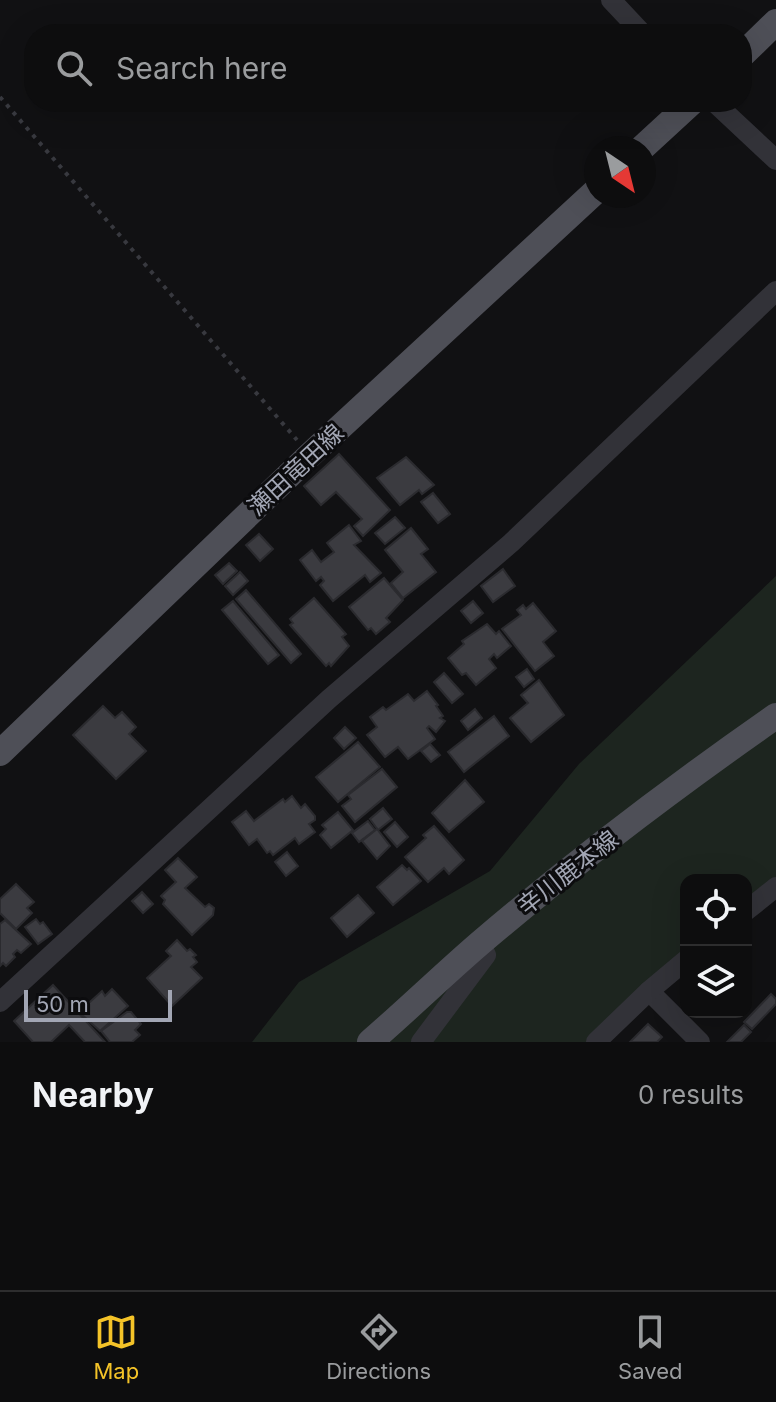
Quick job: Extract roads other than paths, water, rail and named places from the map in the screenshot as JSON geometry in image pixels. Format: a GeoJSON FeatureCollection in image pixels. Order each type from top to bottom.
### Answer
{"type":"FeatureCollection","features":[{"type":"Feature","properties":{"kind":"main road"},"geometry":{"type":"LineString","coordinates":[[752,45],[776,22]]}},
{"type":"Feature","properties":{"kind":"main road"},"geometry":{"type":"LineString","coordinates":[[655,136],[681,112]]}},
{"type":"Feature","properties":{"kind":"main road","name":"瀬田竜田線"},"geometry":{"type":"LineString","coordinates":[[0,753],[310,455],[584,202]]}},
{"type":"Feature","properties":{"kind":"main road","name":"辛川鹿本線"},"geometry":{"type":"LineString","coordinates":[[370,1042],[480,943],[702,768],[776,716]]}},
{"type":"Feature","properties":{"kind":"street"},"geometry":{"type":"LineString","coordinates":[[611,0],[634,24]]}},
{"type":"Feature","properties":{"kind":"street"},"geometry":{"type":"LineString","coordinates":[[725,112],[776,160]]}},
{"type":"Feature","properties":{"kind":"street"},"geometry":{"type":"LineString","coordinates":[[0,1002],[329,699],[511,543],[776,291]]}},
{"type":"Feature","properties":{"kind":"street"},"geometry":{"type":"LineString","coordinates":[[752,906],[776,887]]}},
{"type":"Feature","properties":{"kind":"street"},"geometry":{"type":"LineString","coordinates":[[421,1042],[486,955],[480,943]]}},
{"type":"Feature","properties":{"kind":"street"},"geometry":{"type":"LineString","coordinates":[[596,1042],[680,965]]}},
{"type":"Feature","properties":{"kind":"street"},"geometry":{"type":"LineString","coordinates":[[649,991],[700,1042]]}}]}
